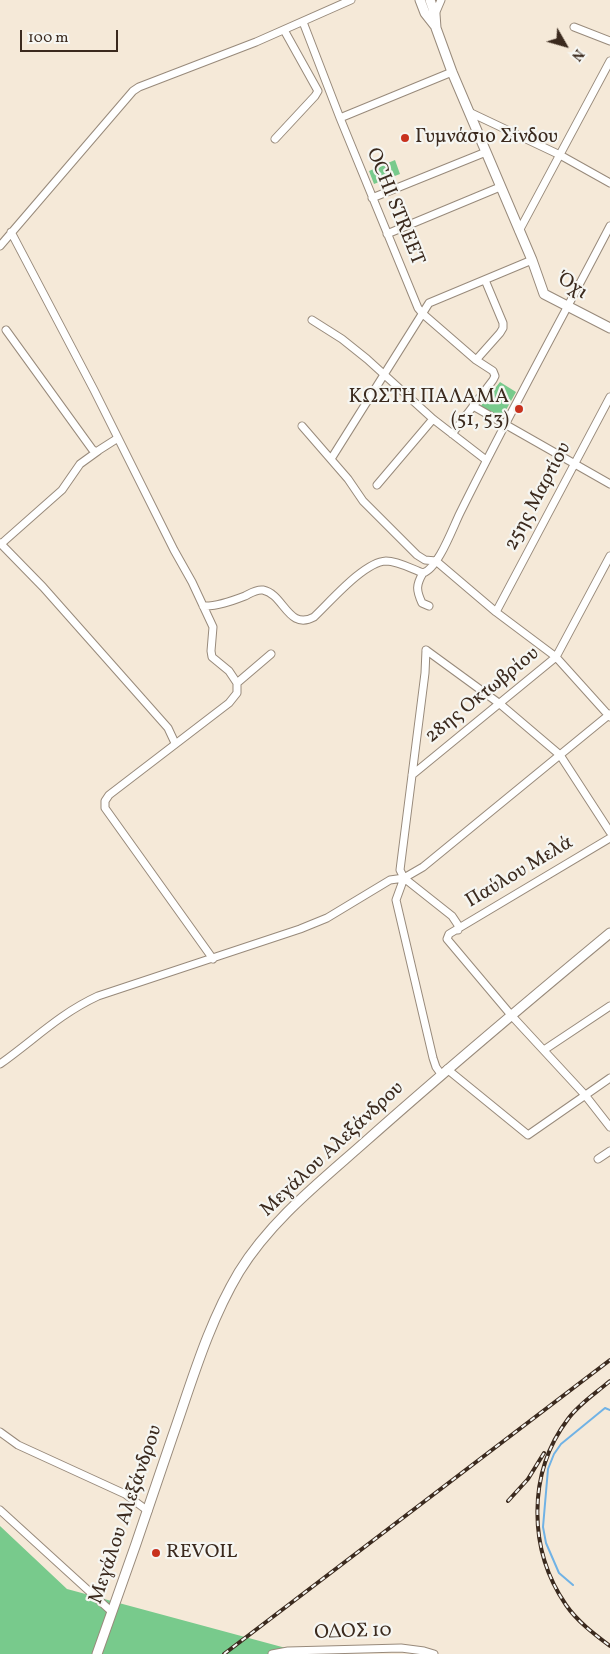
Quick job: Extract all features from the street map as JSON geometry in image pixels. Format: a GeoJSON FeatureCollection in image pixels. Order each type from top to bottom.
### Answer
{"type":"FeatureCollection","features":[{"type":"Feature","properties":{"kind":"street"},"geometry":{"type":"LineString","coordinates":[[0,246],[127,98],[139,87],[256,42],[351,0]]}},
{"type":"Feature","properties":{"kind":"street"},"geometry":{"type":"LineString","coordinates":[[420,0],[425,13],[436,28]]}},
{"type":"Feature","properties":{"kind":"street"},"geometry":{"type":"LineString","coordinates":[[430,0],[435,14],[436,28]]}},
{"type":"Feature","properties":{"kind":"street"},"geometry":{"type":"LineString","coordinates":[[435,14],[441,0]]}},
{"type":"Feature","properties":{"kind":"street","name":"OCHI STREET"},"geometry":{"type":"LineString","coordinates":[[303,22],[372,198],[415,301],[423,314],[476,360],[492,371],[495,376],[473,406]]}},
{"type":"Feature","properties":{"kind":"street"},"geometry":{"type":"LineString","coordinates":[[574,27],[610,41]]}},
{"type":"Feature","properties":{"kind":"street","name":"Όχι"},"geometry":{"type":"LineString","coordinates":[[436,28],[452,72],[532,260],[544,294],[610,328]]}},
{"type":"Feature","properties":{"kind":"street"},"geometry":{"type":"LineString","coordinates":[[275,139],[318,91],[284,30]]}},
{"type":"Feature","properties":{"kind":"street"},"geometry":{"type":"LineString","coordinates":[[519,231],[610,61]]}},
{"type":"Feature","properties":{"kind":"street"},"geometry":{"type":"LineString","coordinates":[[340,118],[452,72]]}},
{"type":"Feature","properties":{"kind":"street"},"geometry":{"type":"LineString","coordinates":[[469,112],[560,155],[610,183]]}},
{"type":"Feature","properties":{"kind":"street"},"geometry":{"type":"LineString","coordinates":[[372,198],[486,152]]}},
{"type":"Feature","properties":{"kind":"street"},"geometry":{"type":"LineString","coordinates":[[387,234],[500,187]]}},
{"type":"Feature","properties":{"kind":"street"},"geometry":{"type":"LineString","coordinates":[[428,606],[422,603],[417,591],[418,582],[423,573],[427,572],[436,561],[486,460],[610,226]]}},
{"type":"Feature","properties":{"kind":"street"},"geometry":{"type":"LineString","coordinates":[[12,232],[176,555],[192,582],[213,627],[212,657],[229,671],[237,683],[237,693],[234,698],[109,795],[104,804],[213,959]]}},
{"type":"Feature","properties":{"kind":"street"},"geometry":{"type":"LineString","coordinates":[[331,459],[426,307],[433,300],[532,260]]}},
{"type":"Feature","properties":{"kind":"street"},"geometry":{"type":"LineString","coordinates":[[476,360],[503,328],[503,323],[485,280]]}},
{"type":"Feature","properties":{"kind":"street"},"geometry":{"type":"LineString","coordinates":[[312,320],[342,339],[367,359],[433,419],[486,460]]}},
{"type":"Feature","properties":{"kind":"street"},"geometry":{"type":"LineString","coordinates":[[6,330],[92,449],[98,451]]}},
{"type":"Feature","properties":{"kind":"street","name":"25ης Μαρτίου"},"geometry":{"type":"LineString","coordinates":[[496,612],[610,397]]}},
{"type":"Feature","properties":{"kind":"street"},"geometry":{"type":"LineString","coordinates":[[452,434],[473,406],[610,484]]}},
{"type":"Feature","properties":{"kind":"street"},"geometry":{"type":"LineString","coordinates":[[377,485],[433,419]]}},
{"type":"Feature","properties":{"kind":"street"},"geometry":{"type":"LineString","coordinates":[[0,1064],[50,1024],[81,1004],[142,980],[213,959],[327,918],[390,880],[404,878],[423,867],[610,716],[556,657],[496,612],[436,561],[425,560],[417,555],[363,502],[348,479],[302,426]]}},
{"type":"Feature","properties":{"kind":"street"},"geometry":{"type":"LineString","coordinates":[[118,438],[80,464],[62,490],[0,544],[43,587],[168,728],[176,743]]}},
{"type":"Feature","properties":{"kind":"street","name":"28ης Οκτωβρίου"},"geometry":{"type":"LineString","coordinates":[[412,776],[556,657],[610,556]]}},
{"type":"Feature","properties":{"kind":"street"},"geometry":{"type":"LineString","coordinates":[[203,606],[212,606],[262,590],[272,595],[293,617],[308,620],[314,617],[359,574],[378,563],[394,562],[423,573]]}},
{"type":"Feature","properties":{"kind":"street"},"geometry":{"type":"LineString","coordinates":[[458,930],[458,926],[452,916],[404,878],[400,870],[426,650],[500,704],[560,755],[610,832]]}},
{"type":"Feature","properties":{"kind":"street"},"geometry":{"type":"LineString","coordinates":[[237,683],[271,654]]}},
{"type":"Feature","properties":{"kind":"street","name":"Παύλου Μελά"},"geometry":{"type":"LineString","coordinates":[[511,1015],[448,941],[447,936],[610,838]]}},
{"type":"Feature","properties":{"kind":"street"},"geometry":{"type":"LineString","coordinates":[[404,878],[396,900],[436,1067],[444,1071],[528,1135],[610,1078]]}},
{"type":"Feature","properties":{"kind":"street","name":"Μεγάλου Αλεξάνδρου"},"geometry":{"type":"LineString","coordinates":[[97,1654],[206,1340],[218,1312],[241,1270],[261,1242],[302,1197],[444,1071],[610,933]]}},
{"type":"Feature","properties":{"kind":"street"},"geometry":{"type":"LineString","coordinates":[[544,1050],[610,1006]]}},
{"type":"Feature","properties":{"kind":"street"},"geometry":{"type":"LineString","coordinates":[[511,1015],[584,1095],[610,1127]]}},
{"type":"Feature","properties":{"kind":"street"},"geometry":{"type":"LineString","coordinates":[[598,1159],[610,1151]]}},
{"type":"Feature","properties":{"kind":"street"},"geometry":{"type":"LineString","coordinates":[[0,1432],[18,1445],[125,1494],[148,1511]]}},
{"type":"Feature","properties":{"kind":"street"},"geometry":{"type":"LineString","coordinates":[[0,1510],[112,1612]]}},
{"type":"Feature","properties":{"kind":"street","name":"ΟΔΟΣ 10"},"geometry":{"type":"LineString","coordinates":[[272,1654],[396,1648],[434,1654]]}},
{"type":"Feature","properties":{"kind":"green space"},"geometry":{"type":"Polygon","coordinates":[[[395,160],[400,174],[374,184],[369,171],[395,160]]]}},
{"type":"Feature","properties":{"kind":"green space"},"geometry":{"type":"Polygon","coordinates":[[[500,382],[516,392],[501,419],[480,407],[500,382]]]}},
{"type":"Feature","properties":{"kind":"green space"},"geometry":{"type":"Polygon","coordinates":[[[0,1526],[67,1589],[308,1654],[0,1654],[0,1526]]]}},
{"type":"Feature","properties":{"kind":"waterway"},"geometry":{"type":"LineString","coordinates":[[573,1585],[559,1573],[546,1543],[543,1527],[548,1469],[554,1454],[561,1444],[605,1408],[610,1410]]}},
{"type":"Feature","properties":{"kind":"railway"},"geometry":{"type":"LineString","coordinates":[[224,1654],[610,1360]]}},
{"type":"Feature","properties":{"kind":"railway"},"geometry":{"type":"LineString","coordinates":[[610,1381],[572,1414],[555,1440],[545,1463],[539,1487],[537,1512],[539,1536],[553,1583],[575,1616],[610,1646]]}},
{"type":"Feature","properties":{"kind":"railway"},"geometry":{"type":"LineString","coordinates":[[508,1501],[528,1479],[544,1453]]}},
{"type":"Feature","properties":{"kind":"place","name":"Γυμνάσιο Σίνδου"},"geometry":{"type":"Point","coordinates":[405,138]}},
{"type":"Feature","properties":{"kind":"place","name":"ΚΩΣΤΗ ΠΑΛΑΜΑ (51, 53)"},"geometry":{"type":"Point","coordinates":[519,409]}},
{"type":"Feature","properties":{"kind":"place","name":"REVOIL"},"geometry":{"type":"Point","coordinates":[156,1553]}}]}
